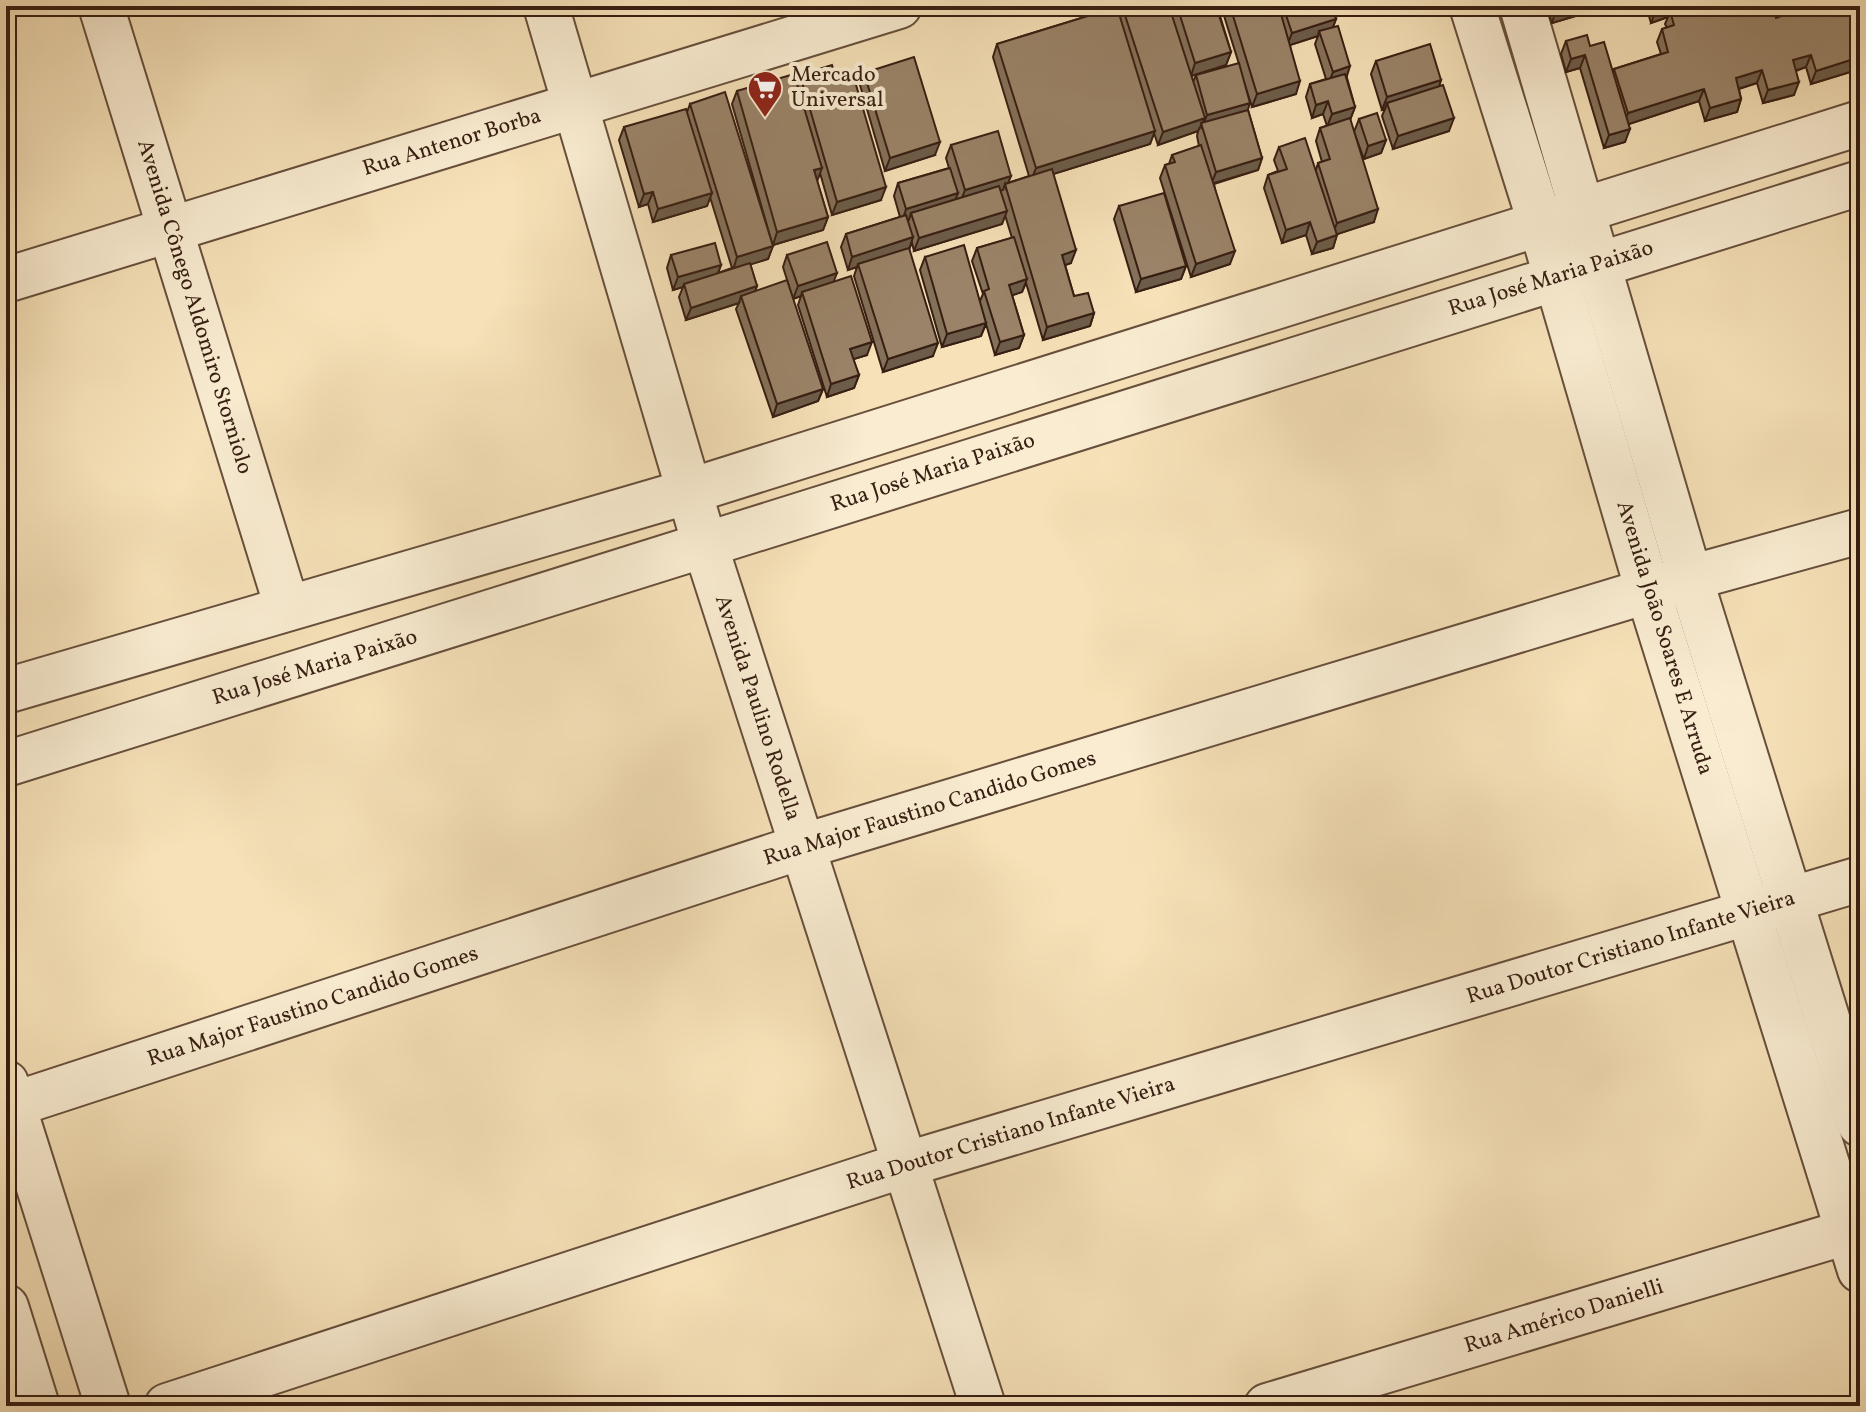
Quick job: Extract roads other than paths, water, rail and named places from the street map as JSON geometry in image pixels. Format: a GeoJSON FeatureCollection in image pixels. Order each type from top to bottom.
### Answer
{"type":"FeatureCollection","features":[{"type":"Feature","properties":{"kind":"street","name":"Avenida Cônego Aldomiro Storniolo"},"geometry":{"type":"LineString","coordinates":[[101,6],[287,607]]}},
{"type":"Feature","properties":{"kind":"street","name":"Avenida Paulino Rodella"},"geometry":{"type":"LineString","coordinates":[[546,6],[705,545],[983,1406]]}},
{"type":"Feature","properties":{"kind":"street","name":"Rua Antenor Borba"},"geometry":{"type":"LineString","coordinates":[[6,280],[899,6]]}},
{"type":"Feature","properties":{"kind":"street","name":"Avenida João Soares E Arruda"},"geometry":{"type":"LineString","coordinates":[[1472,6],[1541,225],[1648,591],[1770,906],[1860,1124]]}},
{"type":"Feature","properties":{"kind":"street","name":"Avenida João Soares E Arruda"},"geometry":{"type":"LineString","coordinates":[[1522,6],[1585,211],[1690,578],[1856,1243]]}},
{"type":"Feature","properties":{"kind":"street"},"geometry":{"type":"LineString","coordinates":[[6,691],[690,491],[1860,123]]}},
{"type":"Feature","properties":{"kind":"street","name":"Rua José Maria Paixão"},"geometry":{"type":"LineString","coordinates":[[6,764],[1860,183]]}},
{"type":"Feature","properties":{"kind":"street","name":"Rua Major Faustino Candido Gomes"},"geometry":{"type":"LineString","coordinates":[[8,1098],[801,847],[1690,578],[1860,531]]}},
{"type":"Feature","properties":{"kind":"street","name":"Rua Doutor Cristiano Infante Vieira"},"geometry":{"type":"LineString","coordinates":[[167,1406],[904,1165],[1860,879]]}},
{"type":"Feature","properties":{"kind":"street"},"geometry":{"type":"LineString","coordinates":[[8,1098],[108,1406]]}},
{"type":"Feature","properties":{"kind":"street","name":"Rua Américo Danielli"},"geometry":{"type":"LineString","coordinates":[[1267,1406],[1856,1243]]}},
{"type":"Feature","properties":{"kind":"street"},"geometry":{"type":"LineString","coordinates":[[6,1307],[37,1406]]}},
{"type":"Feature","properties":{"kind":"place","name":"Mercado Universal"},"geometry":{"type":"Point","coordinates":[765,119]}}]}
